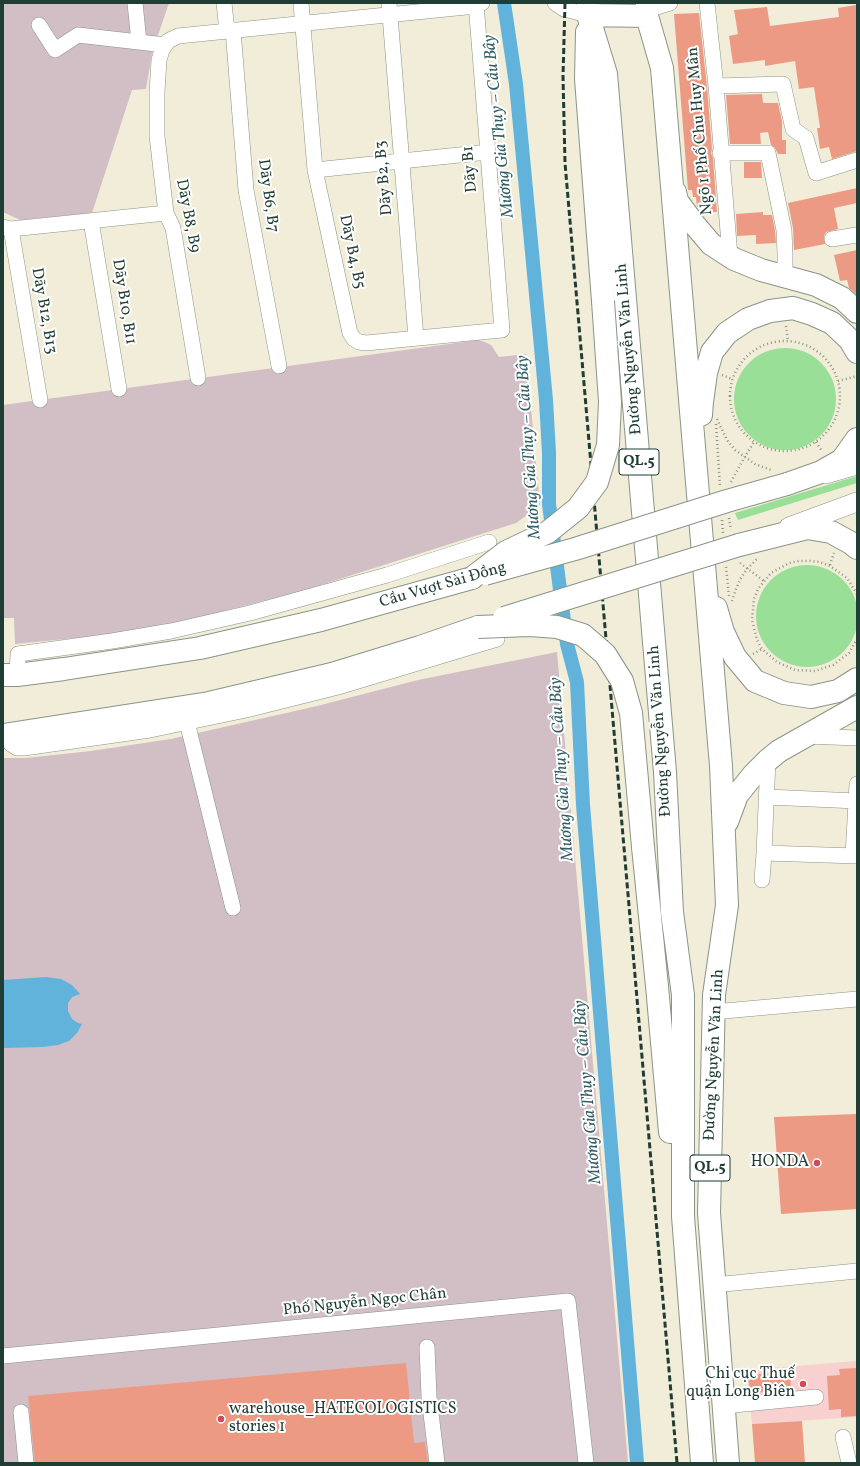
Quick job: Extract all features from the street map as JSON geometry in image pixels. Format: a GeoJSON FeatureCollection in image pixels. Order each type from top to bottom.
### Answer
{"type":"FeatureCollection","features":[{"type":"Feature","properties":{"kind":"highway"},"geometry":{"type":"LineString","coordinates":[[472,578],[506,552],[548,532],[578,508],[597,482],[608,445],[610,402],[586,79],[588,9],[647,10]]}},
{"type":"Feature","properties":{"kind":"highway","name":"Đường Nguyễn Văn Linh"},"geometry":{"type":"LineString","coordinates":[[588,9],[606,74],[665,772],[672,912],[683,995],[683,1216],[702,1463]]}},
{"type":"Feature","properties":{"kind":"highway","name":"Đường Nguyễn Văn Linh"},"geometry":{"type":"LineString","coordinates":[[647,10],[662,68],[697,501],[704,564],[721,766],[727,905],[714,995],[713,1012],[709,1213],[728,1463]]}},
{"type":"Feature","properties":{"kind":"highway"},"geometry":{"type":"LineString","coordinates":[[671,181],[677,201],[711,244],[730,256],[761,270],[816,285],[842,298],[857,312]]}},
{"type":"Feature","properties":{"kind":"highway"},"geometry":{"type":"LineString","coordinates":[[697,501],[702,402],[712,373],[712,352],[727,333],[748,319],[770,311],[793,308],[812,314],[832,323],[850,340],[857,352]]}},
{"type":"Feature","properties":{"kind":"highway","name":"Cầu Vượt Sài Đồng"},"geometry":{"type":"LineString","coordinates":[[10,675],[93,665],[200,648],[321,620],[472,578],[575,549],[727,501],[782,478],[821,472],[842,460],[857,439]]}},
{"type":"Feature","properties":{"kind":"highway"},"geometry":{"type":"LineString","coordinates":[[3,735],[101,721],[209,703],[332,674],[420,647],[478,626],[739,545],[807,528],[831,532],[851,542],[857,548]]}},
{"type":"Feature","properties":{"kind":"highway"},"geometry":{"type":"LineString","coordinates":[[704,564],[723,632],[735,657],[756,681],[784,693],[811,697],[838,691],[857,679]]}},
{"type":"Feature","properties":{"kind":"highway"},"geometry":{"type":"LineString","coordinates":[[478,626],[530,625],[557,627],[583,635],[605,654],[622,681],[631,713],[673,1172],[683,1216]]}},
{"type":"Feature","properties":{"kind":"highway"},"geometry":{"type":"LineString","coordinates":[[726,873],[727,820],[737,795],[754,774],[779,751],[857,707]]}},
{"type":"Feature","properties":{"kind":"main road"},"geometry":{"type":"LineString","coordinates":[[782,478],[857,465]]}},
{"type":"Feature","properties":{"kind":"main road"},"geometry":{"type":"LineString","coordinates":[[739,545],[857,502]]}},
{"type":"Feature","properties":{"kind":"street"},"geometry":{"type":"LineString","coordinates":[[135,3],[139,42]]}},
{"type":"Feature","properties":{"kind":"street","name":"Dãy B6, B7"},"geometry":{"type":"LineString","coordinates":[[224,3],[230,31],[246,190],[279,366]]}},
{"type":"Feature","properties":{"kind":"street","name":"Dãy B4, B5"},"geometry":{"type":"LineString","coordinates":[[301,3],[315,170],[350,333],[354,339],[359,342],[366,343],[502,330]]}},
{"type":"Feature","properties":{"kind":"street"},"geometry":{"type":"LineString","coordinates":[[556,3],[564,9],[588,9]]}},
{"type":"Feature","properties":{"kind":"street"},"geometry":{"type":"LineString","coordinates":[[647,10],[670,3]]}},
{"type":"Feature","properties":{"kind":"street","name":"Ngõ 1 Phố Chu Huy Mân"},"geometry":{"type":"LineString","coordinates":[[707,3],[716,86],[720,153],[730,256]]}},
{"type":"Feature","properties":{"kind":"street"},"geometry":{"type":"LineString","coordinates":[[39,25],[56,50],[78,35],[166,45],[168,41],[178,36],[303,23],[390,9],[478,4]]}},
{"type":"Feature","properties":{"kind":"street","name":"Dãy B1"},"geometry":{"type":"LineString","coordinates":[[478,4],[502,330]]}},
{"type":"Feature","properties":{"kind":"street","name":"Dãy B2, B3"},"geometry":{"type":"LineString","coordinates":[[390,9],[416,338]]}},
{"type":"Feature","properties":{"kind":"street","name":"Dãy B8, B9"},"geometry":{"type":"LineString","coordinates":[[166,45],[162,50],[160,60],[157,92],[157,136],[166,213],[173,228],[198,378]]}},
{"type":"Feature","properties":{"kind":"street"},"geometry":{"type":"LineString","coordinates":[[716,86],[783,84],[793,129],[806,138],[816,173],[857,160]]}},
{"type":"Feature","properties":{"kind":"street"},"geometry":{"type":"LineString","coordinates":[[315,170],[488,152]]}},
{"type":"Feature","properties":{"kind":"street"},"geometry":{"type":"LineString","coordinates":[[720,153],[768,153],[784,230],[786,254],[785,276]]}},
{"type":"Feature","properties":{"kind":"street"},"geometry":{"type":"LineString","coordinates":[[7,228],[166,213]]}},
{"type":"Feature","properties":{"kind":"street","name":"Dãy B10, B11"},"geometry":{"type":"LineString","coordinates":[[91,221],[119,389]]}},
{"type":"Feature","properties":{"kind":"street","name":"Dãy B12, B13"},"geometry":{"type":"LineString","coordinates":[[7,228],[40,400]]}},
{"type":"Feature","properties":{"kind":"street"},"geometry":{"type":"LineString","coordinates":[[832,239],[857,235]]}},
{"type":"Feature","properties":{"kind":"street"},"geometry":{"type":"LineString","coordinates":[[10,675],[18,654],[171,631],[250,613],[373,579],[489,542]]}},
{"type":"Feature","properties":{"kind":"street"},"geometry":{"type":"LineString","coordinates":[[3,735],[17,748],[24,748],[107,737],[187,722],[253,708],[338,687],[497,639]]}},
{"type":"Feature","properties":{"kind":"street"},"geometry":{"type":"LineString","coordinates":[[187,722],[233,908]]}},
{"type":"Feature","properties":{"kind":"street"},"geometry":{"type":"LineString","coordinates":[[805,736],[857,738]]}},
{"type":"Feature","properties":{"kind":"street"},"geometry":{"type":"LineString","coordinates":[[762,880],[768,760]]}},
{"type":"Feature","properties":{"kind":"street"},"geometry":{"type":"LineString","coordinates":[[764,853],[855,856],[857,784]]}},
{"type":"Feature","properties":{"kind":"street"},"geometry":{"type":"LineString","coordinates":[[767,797],[857,801]]}},
{"type":"Feature","properties":{"kind":"street"},"geometry":{"type":"LineString","coordinates":[[713,1012],[857,999]]}},
{"type":"Feature","properties":{"kind":"street"},"geometry":{"type":"LineString","coordinates":[[714,1285],[857,1271]]}},
{"type":"Feature","properties":{"kind":"street","name":"Phố Nguyễn Ngọc Chân"},"geometry":{"type":"LineString","coordinates":[[3,1356],[568,1301],[586,1463]]}},
{"type":"Feature","properties":{"kind":"street"},"geometry":{"type":"LineString","coordinates":[[427,1347],[429,1397],[437,1463]]}},
{"type":"Feature","properties":{"kind":"street"},"geometry":{"type":"LineString","coordinates":[[724,1406],[816,1397]]}},
{"type":"Feature","properties":{"kind":"street"},"geometry":{"type":"LineString","coordinates":[[21,1412],[26,1463]]}},
{"type":"Feature","properties":{"kind":"street"},"geometry":{"type":"LineString","coordinates":[[843,1437],[849,1463]]}},
{"type":"Feature","properties":{"kind":"path"},"geometry":{"type":"LineString","coordinates":[[786,323],[788,341]]}},
{"type":"Feature","properties":{"kind":"path"},"geometry":{"type":"LineString","coordinates":[[788,341],[798,342],[816,351],[831,366],[838,381],[840,396],[836,416],[826,433],[819,440],[802,449],[782,451],[773,450],[759,445],[740,429],[731,410],[730,394],[732,379],[742,361],[753,350],[767,343],[788,341]]}},
{"type":"Feature","properties":{"kind":"path"},"geometry":{"type":"LineString","coordinates":[[712,373],[732,379]]}},
{"type":"Feature","properties":{"kind":"path"},"geometry":{"type":"LineString","coordinates":[[838,381],[857,376]]}},
{"type":"Feature","properties":{"kind":"path"},"geometry":{"type":"LineString","coordinates":[[717,417],[721,429],[735,450],[755,464],[782,478]]}},
{"type":"Feature","properties":{"kind":"path"},"geometry":{"type":"LineString","coordinates":[[830,566],[836,549]]}},
{"type":"Feature","properties":{"kind":"path"},"geometry":{"type":"LineString","coordinates":[[732,605],[736,588],[747,569],[763,555]]}},
{"type":"Feature","properties":{"kind":"path"},"geometry":{"type":"LineString","coordinates":[[857,594],[847,578],[830,566],[820,562],[799,561],[771,573],[764,581],[754,599],[752,620],[757,640],[762,649],[785,667],[805,671],[824,669],[833,665],[849,652],[857,639]]}},
{"type":"Feature","properties":{"kind":"path"},"geometry":{"type":"LineString","coordinates":[[747,569],[764,581]]}},
{"type":"Feature","properties":{"kind":"shaded area"},"geometry":{"type":"Polygon","coordinates":[[[3,3],[169,3],[152,53],[146,89],[132,90],[92,213],[20,220],[3,212],[3,3]]]}},
{"type":"Feature","properties":{"kind":"shaded area"},"geometry":{"type":"Polygon","coordinates":[[[478,340],[491,345],[499,357],[526,354],[540,506],[516,523],[302,591],[169,625],[86,637],[15,644],[14,618],[3,618],[3,405],[478,340]]]}},
{"type":"Feature","properties":{"kind":"shaded area"},"geometry":{"type":"Polygon","coordinates":[[[557,652],[628,1463],[3,1463],[3,758],[26,758],[91,751],[171,739],[317,706],[418,680],[557,652]]]}},
{"type":"Feature","properties":{"kind":"shaded area","name":"Chi cục Thuế quận Long Biên"},"geometry":{"type":"Polygon","coordinates":[[[857,1361],[857,1417],[752,1424],[747,1370],[857,1361]]]}},
{"type":"Feature","properties":{"kind":"green space"},"geometry":{"type":"Polygon","coordinates":[[[785,348],[805,352],[813,356],[821,363],[828,371],[832,379],[836,399],[832,419],[828,427],[821,435],[813,442],[805,446],[785,450],[765,446],[757,442],[749,435],[742,427],[738,419],[734,399],[738,379],[742,371],[749,363],[757,356],[765,352],[785,348]]]}},
{"type":"Feature","properties":{"kind":"green space"},"geometry":{"type":"Polygon","coordinates":[[[857,476],[857,483],[738,520],[735,513],[857,476]]]}},
{"type":"Feature","properties":{"kind":"green space"},"geometry":{"type":"Polygon","coordinates":[[[807,565],[827,569],[835,573],[843,580],[850,588],[854,596],[858,616],[854,636],[850,644],[843,652],[835,659],[827,663],[807,667],[787,663],[779,659],[771,652],[764,644],[760,636],[756,616],[760,596],[764,588],[771,580],[779,573],[787,569],[807,565]]]}},
{"type":"Feature","properties":{"kind":"water"},"geometry":{"type":"Polygon","coordinates":[[[46,977],[61,979],[72,985],[80,994],[72,997],[68,1003],[68,1011],[72,1019],[82,1024],[77,1033],[69,1041],[58,1045],[3,1048],[3,980],[46,977]]]}},
{"type":"Feature","properties":{"kind":"building"},"geometry":{"type":"Polygon","coordinates":[[[856,5],[857,151],[832,159],[829,147],[820,149],[817,128],[820,128],[814,87],[799,89],[795,61],[765,66],[765,60],[733,64],[729,36],[738,34],[734,10],[767,7],[770,26],[839,17],[838,8],[856,5]]]}},
{"type":"Feature","properties":{"kind":"building"},"geometry":{"type":"Polygon","coordinates":[[[699,13],[707,87],[712,149],[711,153],[713,158],[717,212],[706,212],[697,207],[696,197],[693,197],[692,190],[688,190],[674,14],[699,13]]]}},
{"type":"Feature","properties":{"kind":"building"},"geometry":{"type":"Polygon","coordinates":[[[762,94],[763,103],[778,103],[782,121],[782,140],[786,140],[786,154],[778,154],[775,148],[771,145],[768,132],[760,133],[761,144],[730,144],[726,95],[762,94]]]}},
{"type":"Feature","properties":{"kind":"building"},"geometry":{"type":"Polygon","coordinates":[[[744,162],[761,162],[762,178],[744,178],[744,162]]]}},
{"type":"Feature","properties":{"kind":"building"},"geometry":{"type":"Polygon","coordinates":[[[857,188],[857,203],[834,208],[838,229],[826,232],[824,236],[825,244],[794,250],[793,228],[788,203],[857,188]]]}},
{"type":"Feature","properties":{"kind":"building"},"geometry":{"type":"Polygon","coordinates":[[[763,212],[763,215],[772,215],[776,243],[756,244],[756,235],[737,236],[736,214],[763,212]]]}},
{"type":"Feature","properties":{"kind":"building"},"geometry":{"type":"Polygon","coordinates":[[[857,250],[857,295],[849,288],[847,280],[840,281],[834,255],[857,250]]]}},
{"type":"Feature","properties":{"kind":"building","name":"HONDA"},"geometry":{"type":"Polygon","coordinates":[[[857,1114],[857,1209],[781,1214],[774,1117],[857,1114]]]}},
{"type":"Feature","properties":{"kind":"building","name":"warehouse_HATECOLOGISTICS stories 1"},"geometry":{"type":"Polygon","coordinates":[[[406,1363],[414,1443],[425,1442],[428,1463],[35,1463],[28,1396],[406,1363]]]}},
{"type":"Feature","properties":{"kind":"building"},"geometry":{"type":"Polygon","coordinates":[[[857,1368],[857,1416],[841,1417],[841,1409],[829,1410],[827,1376],[840,1375],[839,1369],[857,1368]]]}},
{"type":"Feature","properties":{"kind":"building"},"geometry":{"type":"Polygon","coordinates":[[[790,1372],[791,1390],[750,1393],[748,1375],[790,1372]]]}},
{"type":"Feature","properties":{"kind":"building"},"geometry":{"type":"Polygon","coordinates":[[[802,1421],[805,1463],[755,1463],[752,1424],[802,1421]]]}},
{"type":"Feature","properties":{"kind":"waterway","name":"Mương Gia Thụy – Cầu Bây"},"geometry":{"type":"LineString","coordinates":[[504,3],[516,84],[546,400],[549,453],[549,504],[567,644],[577,682],[583,805],[637,1463]]}},
{"type":"Feature","properties":{"kind":"railway"},"geometry":{"type":"LineString","coordinates":[[565,3],[563,77],[565,163],[677,1463]]}},
{"type":"Feature","properties":{"kind":"place","name":"HONDA"},"geometry":{"type":"Point","coordinates":[817,1163]}},
{"type":"Feature","properties":{"kind":"place","name":"Chi cục Thuế quận Long Biên"},"geometry":{"type":"Point","coordinates":[803,1384]}},
{"type":"Feature","properties":{"kind":"place","name":"warehouse_HATECOLOGISTICS stories 1"},"geometry":{"type":"Point","coordinates":[221,1419]}}]}
